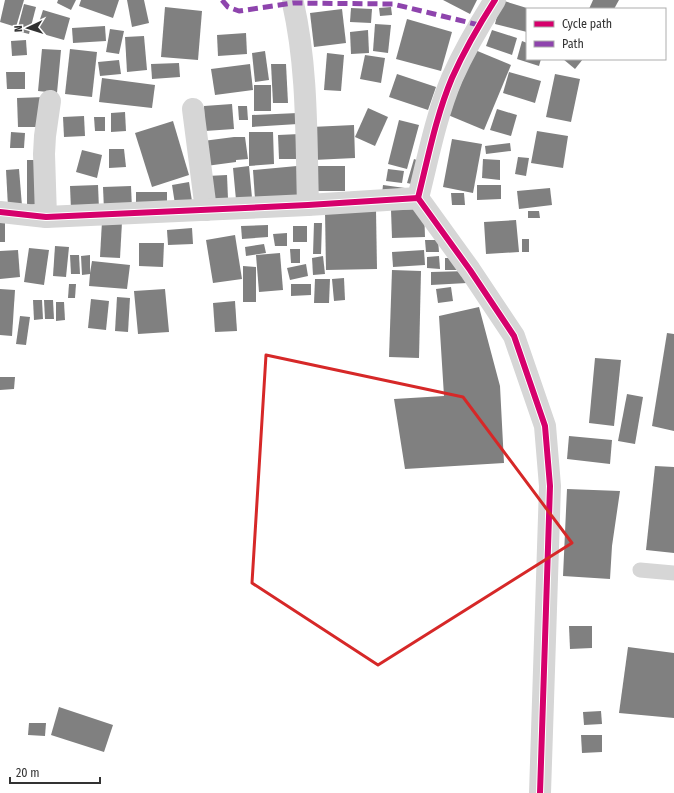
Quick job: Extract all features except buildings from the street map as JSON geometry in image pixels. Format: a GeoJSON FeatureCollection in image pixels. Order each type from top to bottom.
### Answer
{"type":"FeatureCollection","features":[{"type":"Feature","properties":{"kind":"street"},"geometry":{"type":"LineString","coordinates":[[495,0],[479,25],[452,78],[436,126],[418,198],[470,270],[514,336],[545,426],[550,486],[540,793]]}},
{"type":"Feature","properties":{"kind":"street"},"geometry":{"type":"LineString","coordinates":[[293,2],[299,28],[303,73],[308,205]]}},
{"type":"Feature","properties":{"kind":"street"},"geometry":{"type":"LineString","coordinates":[[46,217],[44,154],[50,101]]}},
{"type":"Feature","properties":{"kind":"street"},"geometry":{"type":"LineString","coordinates":[[193,109],[206,210]]}},
{"type":"Feature","properties":{"kind":"street"},"geometry":{"type":"LineString","coordinates":[[0,212],[46,217],[308,205],[418,198]]}},
{"type":"Feature","properties":{"kind":"lane"},"geometry":{"type":"LineString","coordinates":[[640,570],[674,573]]}},
{"type":"Feature","properties":{"kind":"highlighted area"},"geometry":{"type":"Polygon","coordinates":[[[266,355],[463,397],[572,543],[378,665],[252,583],[266,355]]]}},
{"type":"Feature","properties":{"kind":"marked path"},"geometry":{"type":"LineString","coordinates":[[222,0],[228,7],[239,11],[293,3],[393,4],[479,25]]}},
{"type":"Feature","properties":{"kind":"cycle path"},"geometry":{"type":"LineString","coordinates":[[418,198],[446,92],[467,48],[495,0]]}},
{"type":"Feature","properties":{"kind":"cycle path"},"geometry":{"type":"LineString","coordinates":[[0,212],[46,217],[308,205],[418,198],[470,270],[514,336],[545,426],[550,486],[540,793]]}}]}
